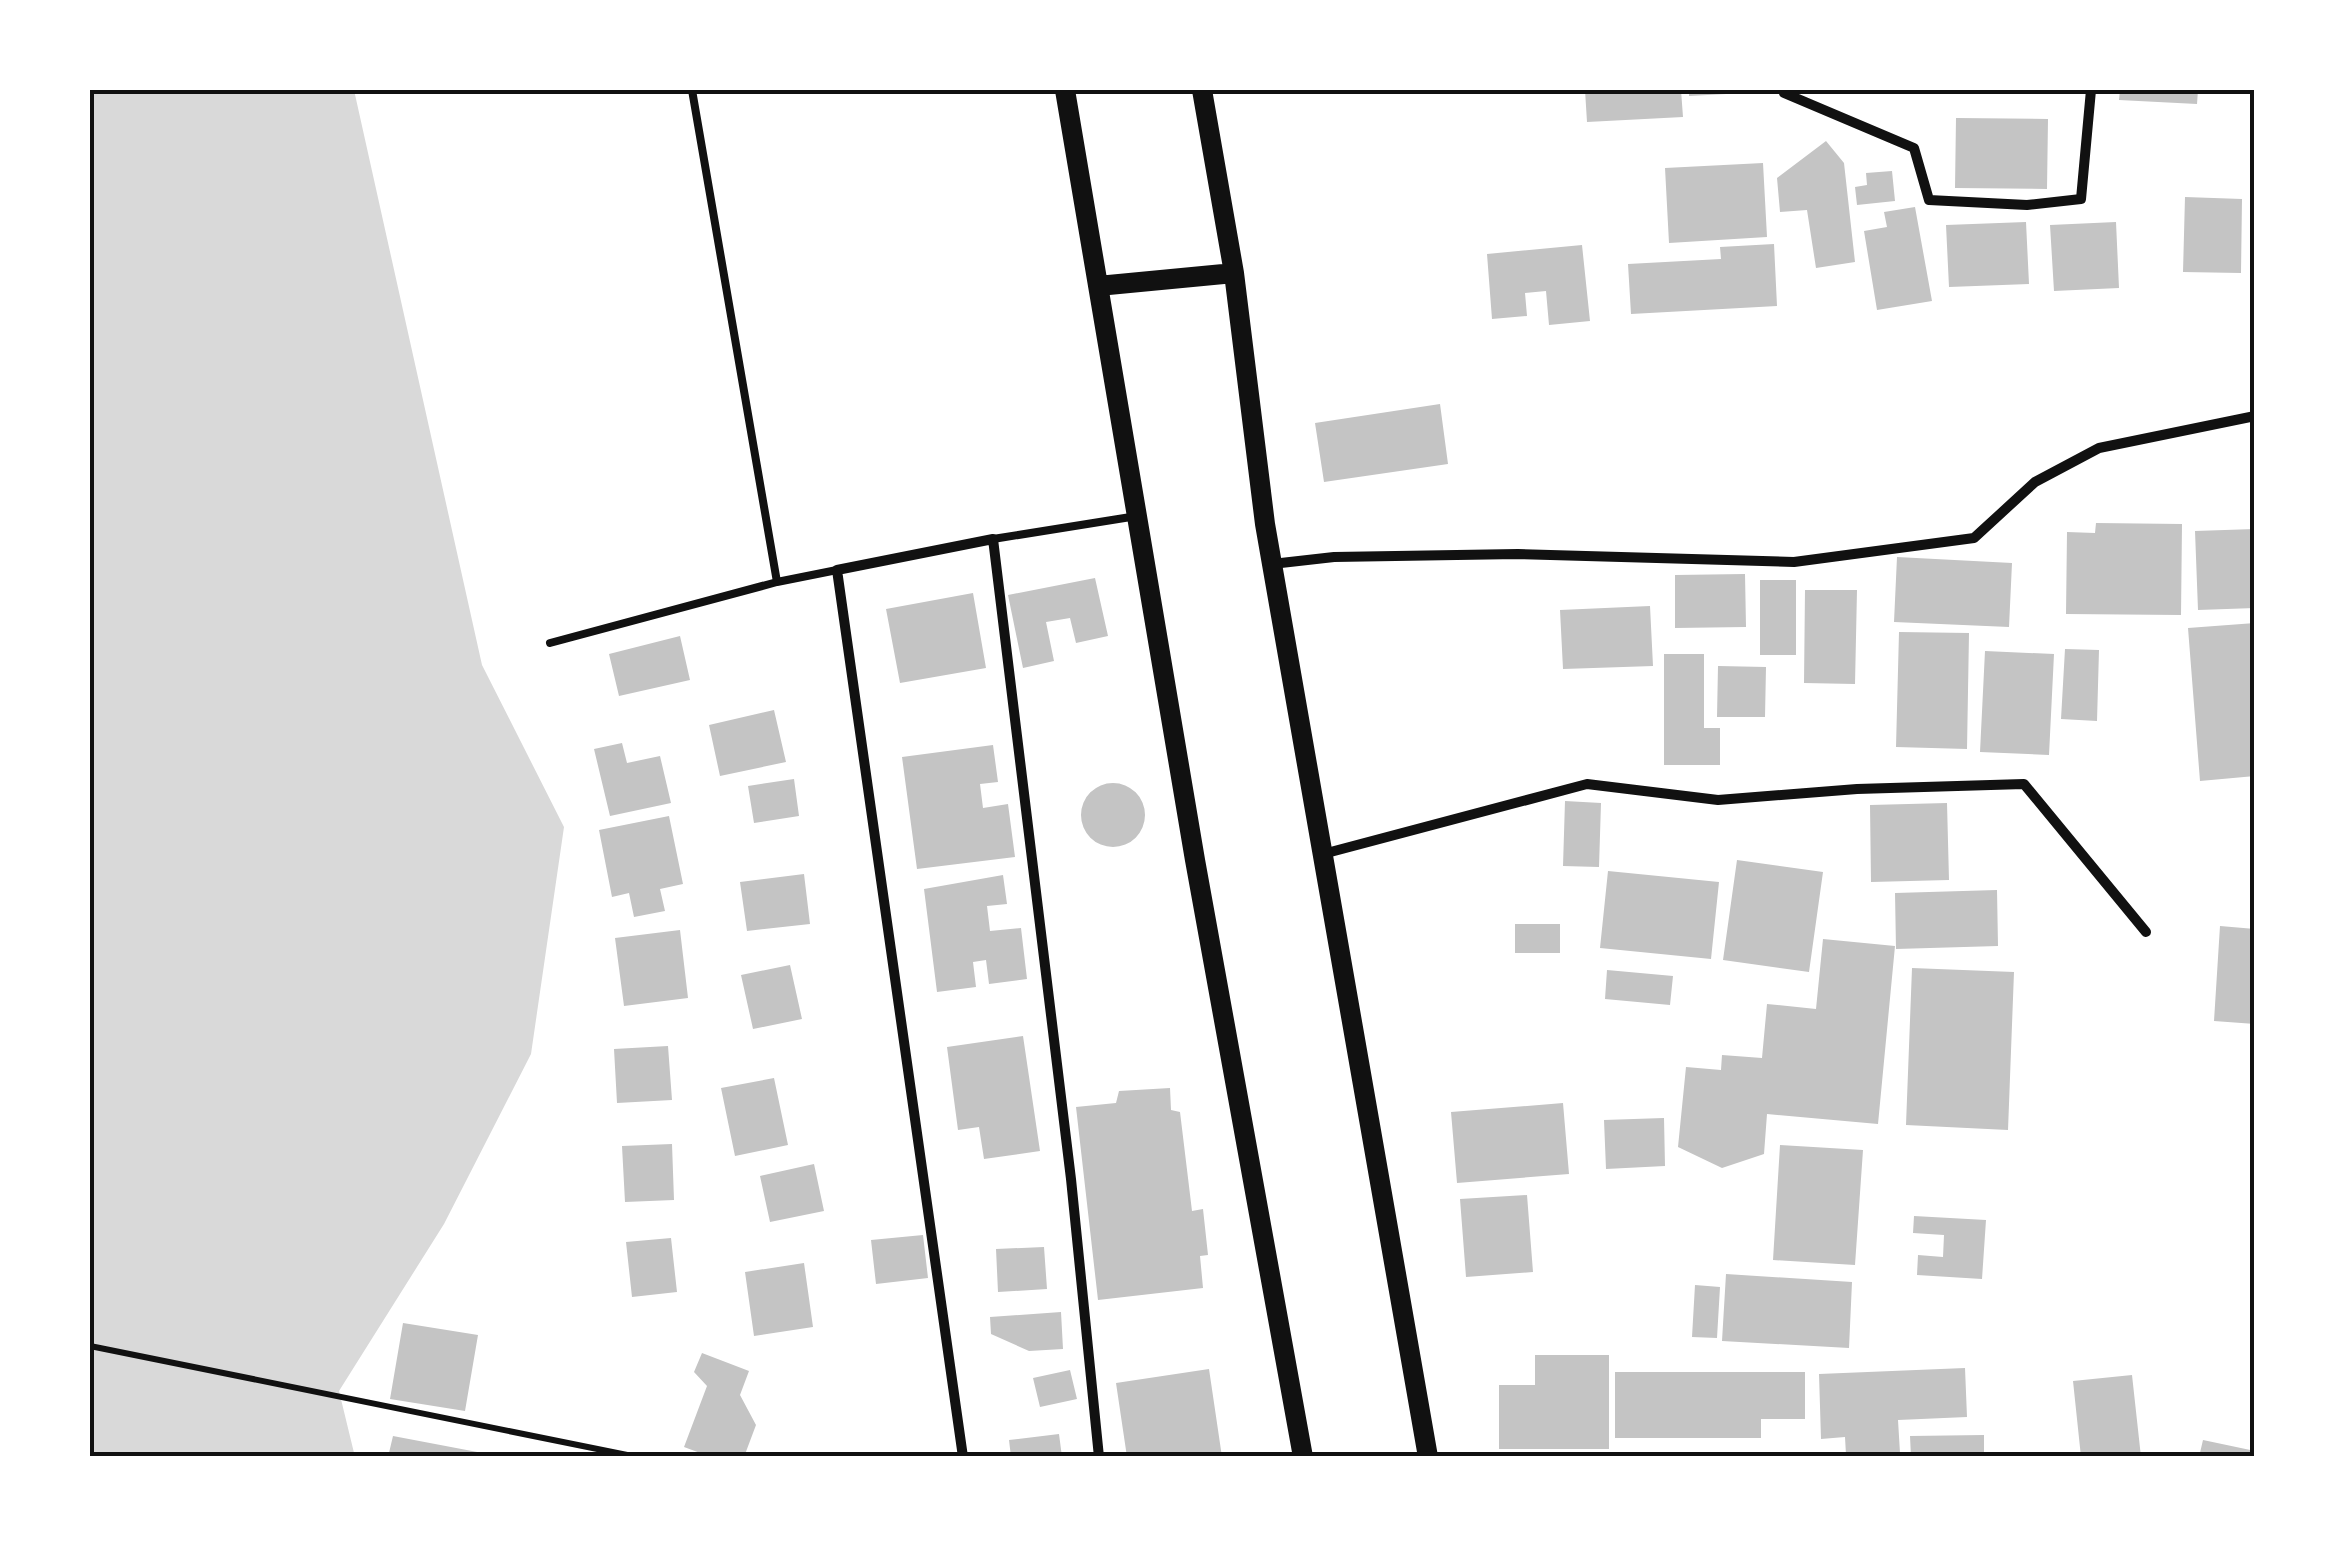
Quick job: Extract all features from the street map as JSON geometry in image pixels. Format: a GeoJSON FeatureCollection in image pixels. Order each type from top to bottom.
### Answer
{"type":"FeatureCollection","features":[{"type":"Feature","properties":{"kind":"main road"},"geometry":{"type":"LineString","coordinates":[[1065,90],[1195,860],[1303,1457]]}},
{"type":"Feature","properties":{"kind":"main road"},"geometry":{"type":"LineString","coordinates":[[1202,90],[1234,274],[1272,564],[1428,1457]]}},
{"type":"Feature","properties":{"kind":"main road"},"geometry":{"type":"LineString","coordinates":[[1098,286],[1234,274]]}},
{"type":"Feature","properties":{"kind":"street"},"geometry":{"type":"LineString","coordinates":[[1784,90],[1914,148],[1929,200],[2027,205],[2082,199],[2091,90]]}},
{"type":"Feature","properties":{"kind":"street"},"geometry":{"type":"LineString","coordinates":[[1272,564],[1334,557],[1518,554],[1794,562],[1974,538],[2035,482],[2099,448],[2255,416]]}},
{"type":"Feature","properties":{"kind":"street"},"geometry":{"type":"LineString","coordinates":[[963,1457],[836,570],[993,539],[1071,1179],[1099,1457]]}},
{"type":"Feature","properties":{"kind":"street"},"geometry":{"type":"LineString","coordinates":[[1324,854],[1587,784],[1718,800],[1857,788],[2024,784],[2146,932]]}},
{"type":"Feature","properties":{"kind":"lane"},"geometry":{"type":"LineString","coordinates":[[692,90],[777,582]]}},
{"type":"Feature","properties":{"kind":"lane"},"geometry":{"type":"LineString","coordinates":[[993,539],[1136,516]]}},
{"type":"Feature","properties":{"kind":"lane"},"geometry":{"type":"LineString","coordinates":[[550,643],[836,570]]}},
{"type":"Feature","properties":{"kind":"path"},"geometry":{"type":"LineString","coordinates":[[90,1346],[637,1457]]}},
{"type":"Feature","properties":{"kind":"shaded area"},"geometry":{"type":"Polygon","coordinates":[[[90,90],[354,90],[482,665],[564,827],[531,1054],[444,1224],[339,1391],[355,1457],[90,1457],[90,90]]]}},
{"type":"Feature","properties":{"kind":"building"},"geometry":{"type":"Polygon","coordinates":[[[1585,90],[1681,90],[1683,117],[1587,122],[1585,90]]]}},
{"type":"Feature","properties":{"kind":"building"},"geometry":{"type":"Polygon","coordinates":[[[1689,90],[1745,90],[1745,93],[1689,96],[1689,90]]]}},
{"type":"Feature","properties":{"kind":"building"},"geometry":{"type":"Polygon","coordinates":[[[2120,90],[2198,90],[2197,104],[2119,100],[2120,90]]]}},
{"type":"Feature","properties":{"kind":"building"},"geometry":{"type":"Polygon","coordinates":[[[1956,118],[2048,119],[2047,189],[1955,188],[1956,118]]]}},
{"type":"Feature","properties":{"kind":"building"},"geometry":{"type":"Polygon","coordinates":[[[1826,141],[1844,163],[1855,262],[1816,268],[1807,210],[1780,212],[1777,178],[1826,141]]]}},
{"type":"Feature","properties":{"kind":"building"},"geometry":{"type":"Polygon","coordinates":[[[1763,163],[1767,237],[1669,243],[1665,168],[1763,163]]]}},
{"type":"Feature","properties":{"kind":"building"},"geometry":{"type":"Polygon","coordinates":[[[1892,171],[1895,201],[1857,205],[1855,187],[1867,185],[1866,173],[1892,171]]]}},
{"type":"Feature","properties":{"kind":"building"},"geometry":{"type":"Polygon","coordinates":[[[2185,197],[2242,199],[2241,273],[2183,272],[2185,197]]]}},
{"type":"Feature","properties":{"kind":"building"},"geometry":{"type":"Polygon","coordinates":[[[1915,207],[1932,301],[1877,310],[1864,231],[1887,227],[1884,212],[1915,207]]]}},
{"type":"Feature","properties":{"kind":"building"},"geometry":{"type":"Polygon","coordinates":[[[2026,222],[2029,284],[1949,287],[1946,225],[2026,222]]]}},
{"type":"Feature","properties":{"kind":"building"},"geometry":{"type":"Polygon","coordinates":[[[2116,222],[2119,288],[2054,291],[2050,225],[2116,222]]]}},
{"type":"Feature","properties":{"kind":"building"},"geometry":{"type":"Polygon","coordinates":[[[1774,244],[1777,306],[1631,314],[1628,264],[1721,259],[1720,247],[1774,244]]]}},
{"type":"Feature","properties":{"kind":"building"},"geometry":{"type":"Polygon","coordinates":[[[1582,245],[1590,321],[1549,325],[1546,291],[1525,293],[1527,316],[1492,319],[1487,254],[1582,245]]]}},
{"type":"Feature","properties":{"kind":"building"},"geometry":{"type":"Polygon","coordinates":[[[1440,404],[1448,464],[1324,482],[1315,423],[1440,404]]]}},
{"type":"Feature","properties":{"kind":"building"},"geometry":{"type":"Polygon","coordinates":[[[2096,523],[2182,524],[2181,615],[2066,614],[2067,532],[2095,533],[2096,523]]]}},
{"type":"Feature","properties":{"kind":"building"},"geometry":{"type":"Polygon","coordinates":[[[2255,529],[2255,608],[2198,610],[2195,531],[2255,529]]]}},
{"type":"Feature","properties":{"kind":"building"},"geometry":{"type":"Polygon","coordinates":[[[1897,557],[2012,563],[2009,627],[1894,622],[1897,557]]]}},
{"type":"Feature","properties":{"kind":"building"},"geometry":{"type":"Polygon","coordinates":[[[1745,574],[1746,627],[1675,628],[1675,575],[1745,574]]]}},
{"type":"Feature","properties":{"kind":"building"},"geometry":{"type":"Polygon","coordinates":[[[1095,578],[1108,636],[1076,643],[1070,618],[1046,622],[1054,661],[1023,668],[1008,595],[1095,578]]]}},
{"type":"Feature","properties":{"kind":"building"},"geometry":{"type":"Polygon","coordinates":[[[1760,580],[1796,580],[1796,655],[1760,655],[1760,580]]]}},
{"type":"Feature","properties":{"kind":"building"},"geometry":{"type":"Polygon","coordinates":[[[1805,590],[1857,590],[1855,684],[1804,683],[1805,590]]]}},
{"type":"Feature","properties":{"kind":"building"},"geometry":{"type":"Polygon","coordinates":[[[973,593],[986,668],[900,683],[886,609],[973,593]]]}},
{"type":"Feature","properties":{"kind":"building"},"geometry":{"type":"Polygon","coordinates":[[[1650,606],[1653,666],[1563,669],[1560,610],[1650,606]]]}},
{"type":"Feature","properties":{"kind":"building"},"geometry":{"type":"Polygon","coordinates":[[[2255,623],[2255,776],[2200,781],[2188,628],[2255,623]]]}},
{"type":"Feature","properties":{"kind":"building"},"geometry":{"type":"Polygon","coordinates":[[[1899,632],[1969,633],[1967,749],[1896,747],[1899,632]]]}},
{"type":"Feature","properties":{"kind":"building"},"geometry":{"type":"Polygon","coordinates":[[[680,636],[690,680],[619,696],[609,654],[680,636]]]}},
{"type":"Feature","properties":{"kind":"building"},"geometry":{"type":"Polygon","coordinates":[[[2065,649],[2099,650],[2097,721],[2061,719],[2065,649]]]}},
{"type":"Feature","properties":{"kind":"building"},"geometry":{"type":"Polygon","coordinates":[[[1985,651],[2054,654],[2049,755],[1980,752],[1985,651]]]}},
{"type":"Feature","properties":{"kind":"building"},"geometry":{"type":"Polygon","coordinates":[[[1664,654],[1704,654],[1704,728],[1720,728],[1720,765],[1664,765],[1664,654]]]}},
{"type":"Feature","properties":{"kind":"building"},"geometry":{"type":"Polygon","coordinates":[[[1718,666],[1766,667],[1765,717],[1717,717],[1718,666]]]}},
{"type":"Feature","properties":{"kind":"building"},"geometry":{"type":"Polygon","coordinates":[[[774,710],[786,762],[720,776],[709,725],[774,710]]]}},
{"type":"Feature","properties":{"kind":"building"},"geometry":{"type":"Polygon","coordinates":[[[622,743],[627,763],[660,756],[671,803],[610,816],[594,749],[622,743]]]}},
{"type":"Feature","properties":{"kind":"building"},"geometry":{"type":"Polygon","coordinates":[[[993,745],[998,782],[980,784],[983,808],[1008,804],[1015,857],[917,869],[902,757],[993,745]]]}},
{"type":"Feature","properties":{"kind":"building"},"geometry":{"type":"Polygon","coordinates":[[[794,779],[799,816],[754,823],[748,786],[794,779]]]}},
{"type":"Feature","properties":{"kind":"building"},"geometry":{"type":"Polygon","coordinates":[[[1113,783],[1136,792],[1145,815],[1136,838],[1113,847],[1090,838],[1081,815],[1090,792],[1113,783]]]}},
{"type":"Feature","properties":{"kind":"building"},"geometry":{"type":"Polygon","coordinates":[[[1565,801],[1601,803],[1599,867],[1563,866],[1565,801]]]}},
{"type":"Feature","properties":{"kind":"building"},"geometry":{"type":"Polygon","coordinates":[[[1947,803],[1949,880],[1871,882],[1870,805],[1947,803]]]}},
{"type":"Feature","properties":{"kind":"building"},"geometry":{"type":"Polygon","coordinates":[[[669,816],[683,884],[660,889],[665,911],[634,917],[629,893],[612,897],[599,830],[669,816]]]}},
{"type":"Feature","properties":{"kind":"building"},"geometry":{"type":"Polygon","coordinates":[[[1737,860],[1823,872],[1809,972],[1723,960],[1737,860]]]}},
{"type":"Feature","properties":{"kind":"building"},"geometry":{"type":"Polygon","coordinates":[[[1608,871],[1719,882],[1711,959],[1600,948],[1608,871]]]}},
{"type":"Feature","properties":{"kind":"building"},"geometry":{"type":"Polygon","coordinates":[[[804,874],[810,924],[747,931],[740,882],[804,874]]]}},
{"type":"Feature","properties":{"kind":"building"},"geometry":{"type":"Polygon","coordinates":[[[1003,875],[1007,904],[987,906],[990,931],[1021,928],[1027,979],[989,984],[986,960],[973,962],[976,987],[937,992],[924,889],[1003,875]]]}},
{"type":"Feature","properties":{"kind":"building"},"geometry":{"type":"Polygon","coordinates":[[[1997,890],[1998,946],[1896,949],[1895,893],[1997,890]]]}},
{"type":"Feature","properties":{"kind":"building"},"geometry":{"type":"Polygon","coordinates":[[[1515,924],[1560,924],[1560,953],[1515,953],[1515,924]]]}},
{"type":"Feature","properties":{"kind":"building"},"geometry":{"type":"Polygon","coordinates":[[[2220,926],[2255,929],[2255,1024],[2214,1021],[2220,926]]]}},
{"type":"Feature","properties":{"kind":"building"},"geometry":{"type":"Polygon","coordinates":[[[680,930],[688,998],[624,1006],[615,938],[680,930]]]}},
{"type":"Feature","properties":{"kind":"building"},"geometry":{"type":"Polygon","coordinates":[[[1823,939],[1895,946],[1878,1124],[1767,1114],[1764,1154],[1722,1168],[1678,1147],[1686,1067],[1721,1070],[1722,1055],[1762,1058],[1767,1004],[1816,1009],[1823,939]]]}},
{"type":"Feature","properties":{"kind":"building"},"geometry":{"type":"Polygon","coordinates":[[[790,965],[802,1019],[753,1029],[741,975],[790,965]]]}},
{"type":"Feature","properties":{"kind":"building"},"geometry":{"type":"Polygon","coordinates":[[[1912,968],[2014,972],[2008,1130],[1906,1125],[1912,968]]]}},
{"type":"Feature","properties":{"kind":"building"},"geometry":{"type":"Polygon","coordinates":[[[1607,970],[1673,976],[1670,1005],[1605,999],[1607,970]]]}},
{"type":"Feature","properties":{"kind":"building"},"geometry":{"type":"Polygon","coordinates":[[[1023,1036],[1040,1151],[984,1159],[979,1127],[958,1130],[947,1047],[1023,1036]]]}},
{"type":"Feature","properties":{"kind":"building"},"geometry":{"type":"Polygon","coordinates":[[[668,1046],[672,1100],[617,1103],[614,1049],[668,1046]]]}},
{"type":"Feature","properties":{"kind":"building"},"geometry":{"type":"Polygon","coordinates":[[[774,1078],[788,1145],[735,1156],[721,1088],[774,1078]]]}},
{"type":"Feature","properties":{"kind":"building"},"geometry":{"type":"Polygon","coordinates":[[[1170,1088],[1171,1110],[1180,1112],[1192,1211],[1203,1209],[1208,1255],[1200,1256],[1203,1288],[1098,1300],[1076,1107],[1116,1103],[1119,1091],[1170,1088]]]}},
{"type":"Feature","properties":{"kind":"building"},"geometry":{"type":"Polygon","coordinates":[[[1563,1103],[1569,1174],[1457,1183],[1451,1112],[1563,1103]]]}},
{"type":"Feature","properties":{"kind":"building"},"geometry":{"type":"Polygon","coordinates":[[[1664,1118],[1665,1166],[1606,1169],[1604,1120],[1664,1118]]]}},
{"type":"Feature","properties":{"kind":"building"},"geometry":{"type":"Polygon","coordinates":[[[672,1144],[674,1200],[625,1202],[622,1146],[672,1144]]]}},
{"type":"Feature","properties":{"kind":"building"},"geometry":{"type":"Polygon","coordinates":[[[1780,1145],[1863,1150],[1855,1265],[1773,1260],[1780,1145]]]}},
{"type":"Feature","properties":{"kind":"building"},"geometry":{"type":"Polygon","coordinates":[[[814,1164],[824,1211],[770,1222],[760,1176],[814,1164]]]}},
{"type":"Feature","properties":{"kind":"building"},"geometry":{"type":"Polygon","coordinates":[[[1527,1195],[1533,1272],[1466,1277],[1460,1199],[1527,1195]]]}},
{"type":"Feature","properties":{"kind":"building"},"geometry":{"type":"Polygon","coordinates":[[[1914,1216],[1986,1220],[1982,1279],[1917,1275],[1918,1255],[1943,1257],[1944,1235],[1913,1233],[1914,1216]]]}},
{"type":"Feature","properties":{"kind":"building"},"geometry":{"type":"Polygon","coordinates":[[[923,1235],[928,1278],[876,1284],[871,1240],[923,1235]]]}},
{"type":"Feature","properties":{"kind":"building"},"geometry":{"type":"Polygon","coordinates":[[[671,1238],[677,1292],[632,1297],[626,1242],[671,1238]]]}},
{"type":"Feature","properties":{"kind":"building"},"geometry":{"type":"Polygon","coordinates":[[[1044,1247],[1047,1289],[998,1292],[996,1249],[1044,1247]]]}},
{"type":"Feature","properties":{"kind":"building"},"geometry":{"type":"Polygon","coordinates":[[[804,1263],[813,1327],[754,1336],[745,1272],[804,1263]]]}},
{"type":"Feature","properties":{"kind":"building"},"geometry":{"type":"Polygon","coordinates":[[[1726,1274],[1852,1282],[1849,1348],[1722,1341],[1726,1274]]]}},
{"type":"Feature","properties":{"kind":"building"},"geometry":{"type":"Polygon","coordinates":[[[1695,1285],[1720,1287],[1717,1338],[1692,1337],[1695,1285]]]}},
{"type":"Feature","properties":{"kind":"building"},"geometry":{"type":"Polygon","coordinates":[[[1061,1312],[1063,1349],[1029,1351],[991,1334],[990,1317],[1061,1312]]]}},
{"type":"Feature","properties":{"kind":"building"},"geometry":{"type":"Polygon","coordinates":[[[403,1323],[478,1335],[465,1411],[390,1399],[403,1323]]]}},
{"type":"Feature","properties":{"kind":"building"},"geometry":{"type":"Polygon","coordinates":[[[702,1353],[749,1371],[740,1395],[756,1425],[744,1457],[711,1457],[684,1447],[707,1386],[694,1372],[702,1353]]]}},
{"type":"Feature","properties":{"kind":"building"},"geometry":{"type":"Polygon","coordinates":[[[1535,1355],[1609,1355],[1609,1449],[1499,1449],[1499,1385],[1535,1385],[1535,1355]]]}},
{"type":"Feature","properties":{"kind":"building"},"geometry":{"type":"Polygon","coordinates":[[[1965,1368],[1967,1417],[1898,1420],[1900,1453],[1846,1455],[1845,1437],[1821,1439],[1819,1374],[1965,1368]]]}},
{"type":"Feature","properties":{"kind":"building"},"geometry":{"type":"Polygon","coordinates":[[[1209,1369],[1222,1457],[1127,1457],[1116,1383],[1209,1369]]]}},
{"type":"Feature","properties":{"kind":"building"},"geometry":{"type":"Polygon","coordinates":[[[1070,1370],[1077,1399],[1040,1407],[1033,1378],[1070,1370]]]}},
{"type":"Feature","properties":{"kind":"building"},"geometry":{"type":"Polygon","coordinates":[[[1615,1372],[1805,1372],[1805,1419],[1761,1419],[1761,1438],[1615,1438],[1615,1372]]]}},
{"type":"Feature","properties":{"kind":"building"},"geometry":{"type":"Polygon","coordinates":[[[2132,1375],[2141,1457],[2081,1457],[2073,1381],[2132,1375]]]}},
{"type":"Feature","properties":{"kind":"building"},"geometry":{"type":"Polygon","coordinates":[[[1059,1434],[1062,1457],[1011,1457],[1009,1440],[1059,1434]]]}},
{"type":"Feature","properties":{"kind":"building"},"geometry":{"type":"Polygon","coordinates":[[[1984,1435],[1984,1457],[1911,1457],[1910,1436],[1984,1435]]]}},
{"type":"Feature","properties":{"kind":"building"},"geometry":{"type":"Polygon","coordinates":[[[393,1436],[493,1455],[493,1457],[388,1457],[393,1436]]]}},
{"type":"Feature","properties":{"kind":"building"},"geometry":{"type":"Polygon","coordinates":[[[2203,1440],[2255,1451],[2255,1457],[2199,1457],[2203,1440]]]}}]}
